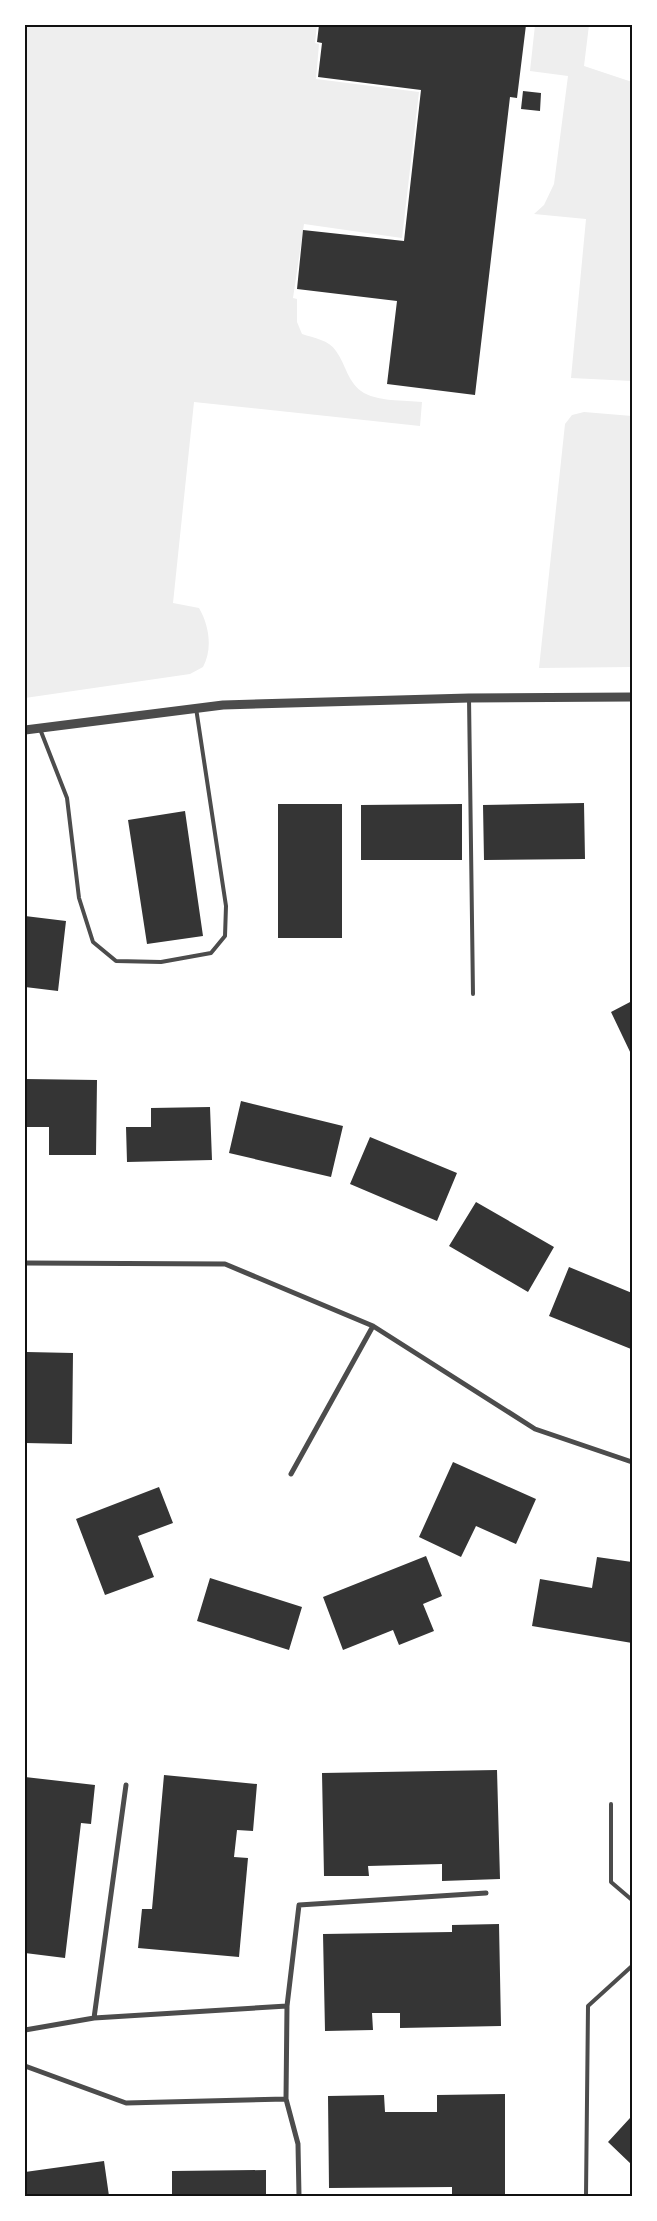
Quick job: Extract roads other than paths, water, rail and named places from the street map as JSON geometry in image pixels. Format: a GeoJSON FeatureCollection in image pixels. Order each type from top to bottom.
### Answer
{"type":"FeatureCollection","features":[{"type":"Feature","properties":{"kind":"street"},"geometry":{"type":"LineString","coordinates":[[25,730],[223,704],[469,698],[632,697]]}},
{"type":"Feature","properties":{"kind":"street"},"geometry":{"type":"LineString","coordinates":[[25,1263],[225,1264],[373,1326],[535,1429],[632,1462]]}},
{"type":"Feature","properties":{"kind":"street"},"geometry":{"type":"LineString","coordinates":[[291,1474],[373,1326]]}},
{"type":"Feature","properties":{"kind":"street"},"geometry":{"type":"LineString","coordinates":[[94,2018],[126,1785]]}},
{"type":"Feature","properties":{"kind":"street"},"geometry":{"type":"LineString","coordinates":[[299,2196],[298,2144],[286,2099],[287,2006],[299,1905],[486,1893]]}},
{"type":"Feature","properties":{"kind":"street"},"geometry":{"type":"LineString","coordinates":[[25,2030],[94,2018],[287,2006]]}},
{"type":"Feature","properties":{"kind":"street"},"geometry":{"type":"LineString","coordinates":[[25,2066],[126,2102],[286,2099]]}},
{"type":"Feature","properties":{"kind":"lane"},"geometry":{"type":"LineString","coordinates":[[469,698],[473,994]]}},
{"type":"Feature","properties":{"kind":"lane"},"geometry":{"type":"LineString","coordinates":[[40,728],[67,798],[79,898],[93,942],[116,961],[161,962],[211,953],[224,936],[226,906],[196,708]]}},
{"type":"Feature","properties":{"kind":"lane"},"geometry":{"type":"LineString","coordinates":[[610,1804],[610,1882],[632,1900]]}},
{"type":"Feature","properties":{"kind":"lane"},"geometry":{"type":"LineString","coordinates":[[586,2196],[588,2006],[632,1966]]}}]}
